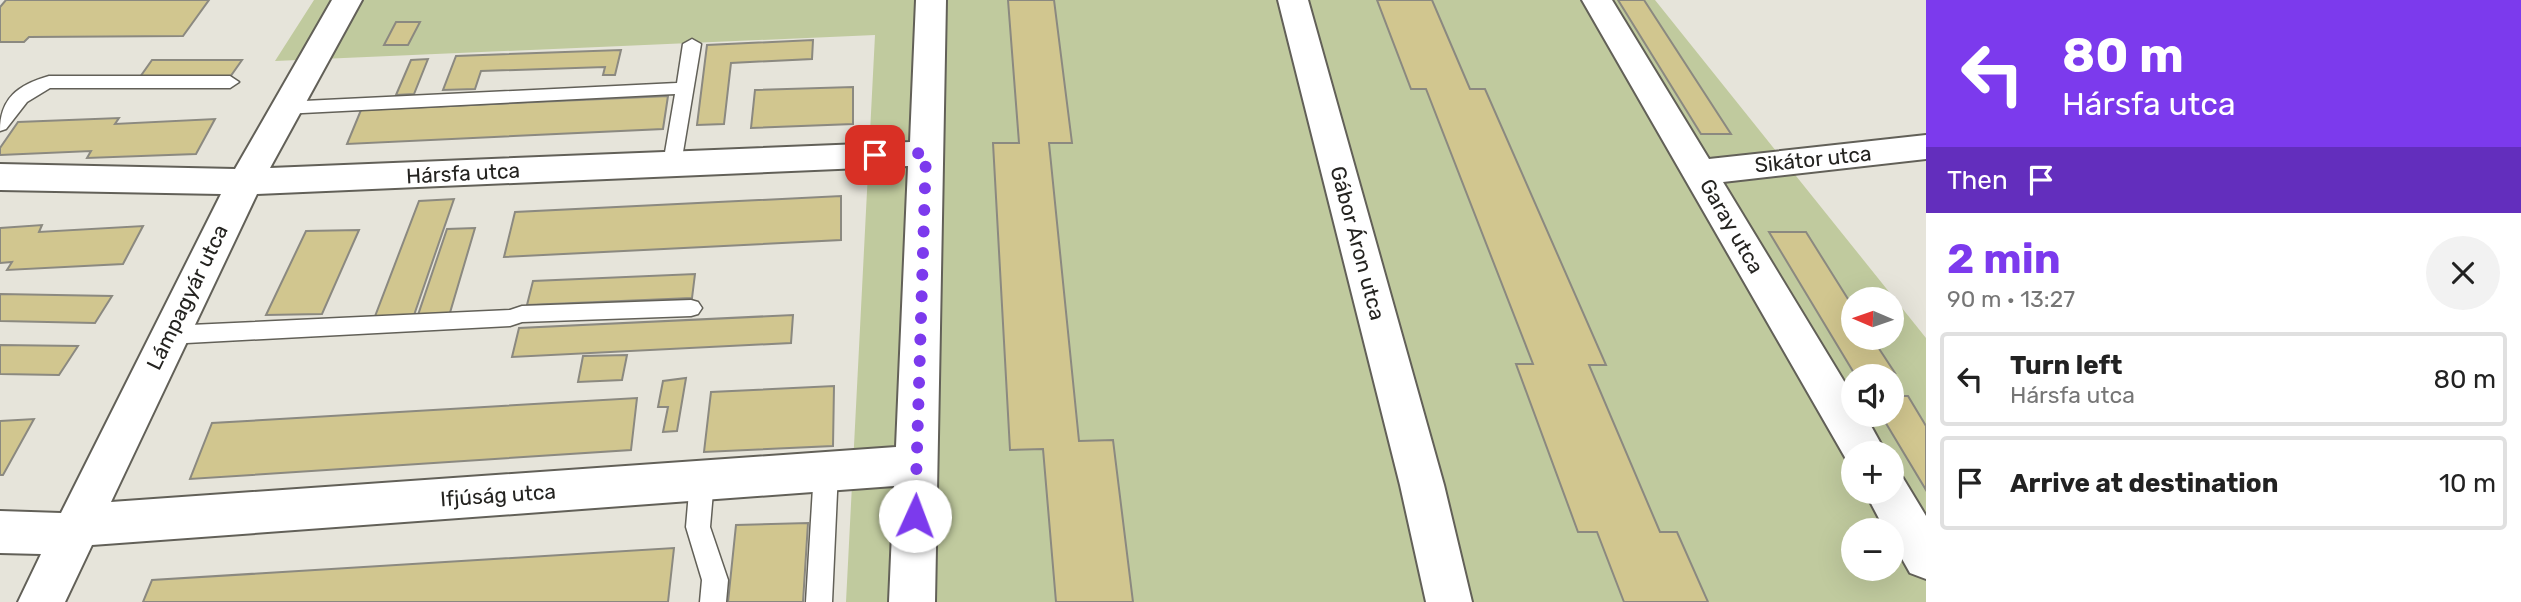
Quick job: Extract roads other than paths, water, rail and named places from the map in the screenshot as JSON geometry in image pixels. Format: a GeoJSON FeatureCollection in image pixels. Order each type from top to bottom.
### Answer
{"type":"FeatureCollection","features":[{"type":"Feature","properties":{"kind":"street","name":"Lámpagyár utca"},"geometry":{"type":"LineString","coordinates":[[41,602],[244,182],[283,108],[347,0]]}},
{"type":"Feature","properties":{"kind":"street"},"geometry":{"type":"LineString","coordinates":[[912,602],[931,0]]}},
{"type":"Feature","properties":{"kind":"street","name":"Gábor Áron utca"},"geometry":{"type":"LineString","coordinates":[[1293,0],[1422,485],[1449,602]]}},
{"type":"Feature","properties":{"kind":"street","name":"Garay utca"},"geometry":{"type":"LineString","coordinates":[[1597,0],[1858,441]]}},
{"type":"Feature","properties":{"kind":"street","name":"Sikátor utca"},"geometry":{"type":"LineString","coordinates":[[1700,172],[1926,147]]}},
{"type":"Feature","properties":{"kind":"street","name":"Hársfa utca"},"geometry":{"type":"LineString","coordinates":[[0,177],[244,182],[926,153]]}},
{"type":"Feature","properties":{"kind":"street","name":"Ifjúság utca"},"geometry":{"type":"LineString","coordinates":[[0,532],[76,530],[917,465]]}},
{"type":"Feature","properties":{"kind":"street","name":"Gábor Áron utca"},"geometry":{"type":"LineString","coordinates":[[1422,485],[1461,602]]}},
{"type":"Feature","properties":{"kind":"street"},"geometry":{"type":"LineString","coordinates":[[1894,504],[1926,558]]}},
{"type":"Feature","properties":{"kind":"lane"},"geometry":{"type":"LineString","coordinates":[[672,164],[692,44]]}},
{"type":"Feature","properties":{"kind":"lane"},"geometry":{"type":"LineString","coordinates":[[0,125],[25,93],[32,87],[49,82],[230,82]]}},
{"type":"Feature","properties":{"kind":"lane"},"geometry":{"type":"LineString","coordinates":[[283,108],[685,88]]}},
{"type":"Feature","properties":{"kind":"lane"},"geometry":{"type":"LineString","coordinates":[[168,335],[510,318],[522,314],[691,308]]}},
{"type":"Feature","properties":{"kind":"lane"},"geometry":{"type":"LineString","coordinates":[[819,602],[826,471]]}},
{"type":"Feature","properties":{"kind":"lane"},"geometry":{"type":"LineString","coordinates":[[702,481],[698,527],[715,580],[713,602]]}}]}
